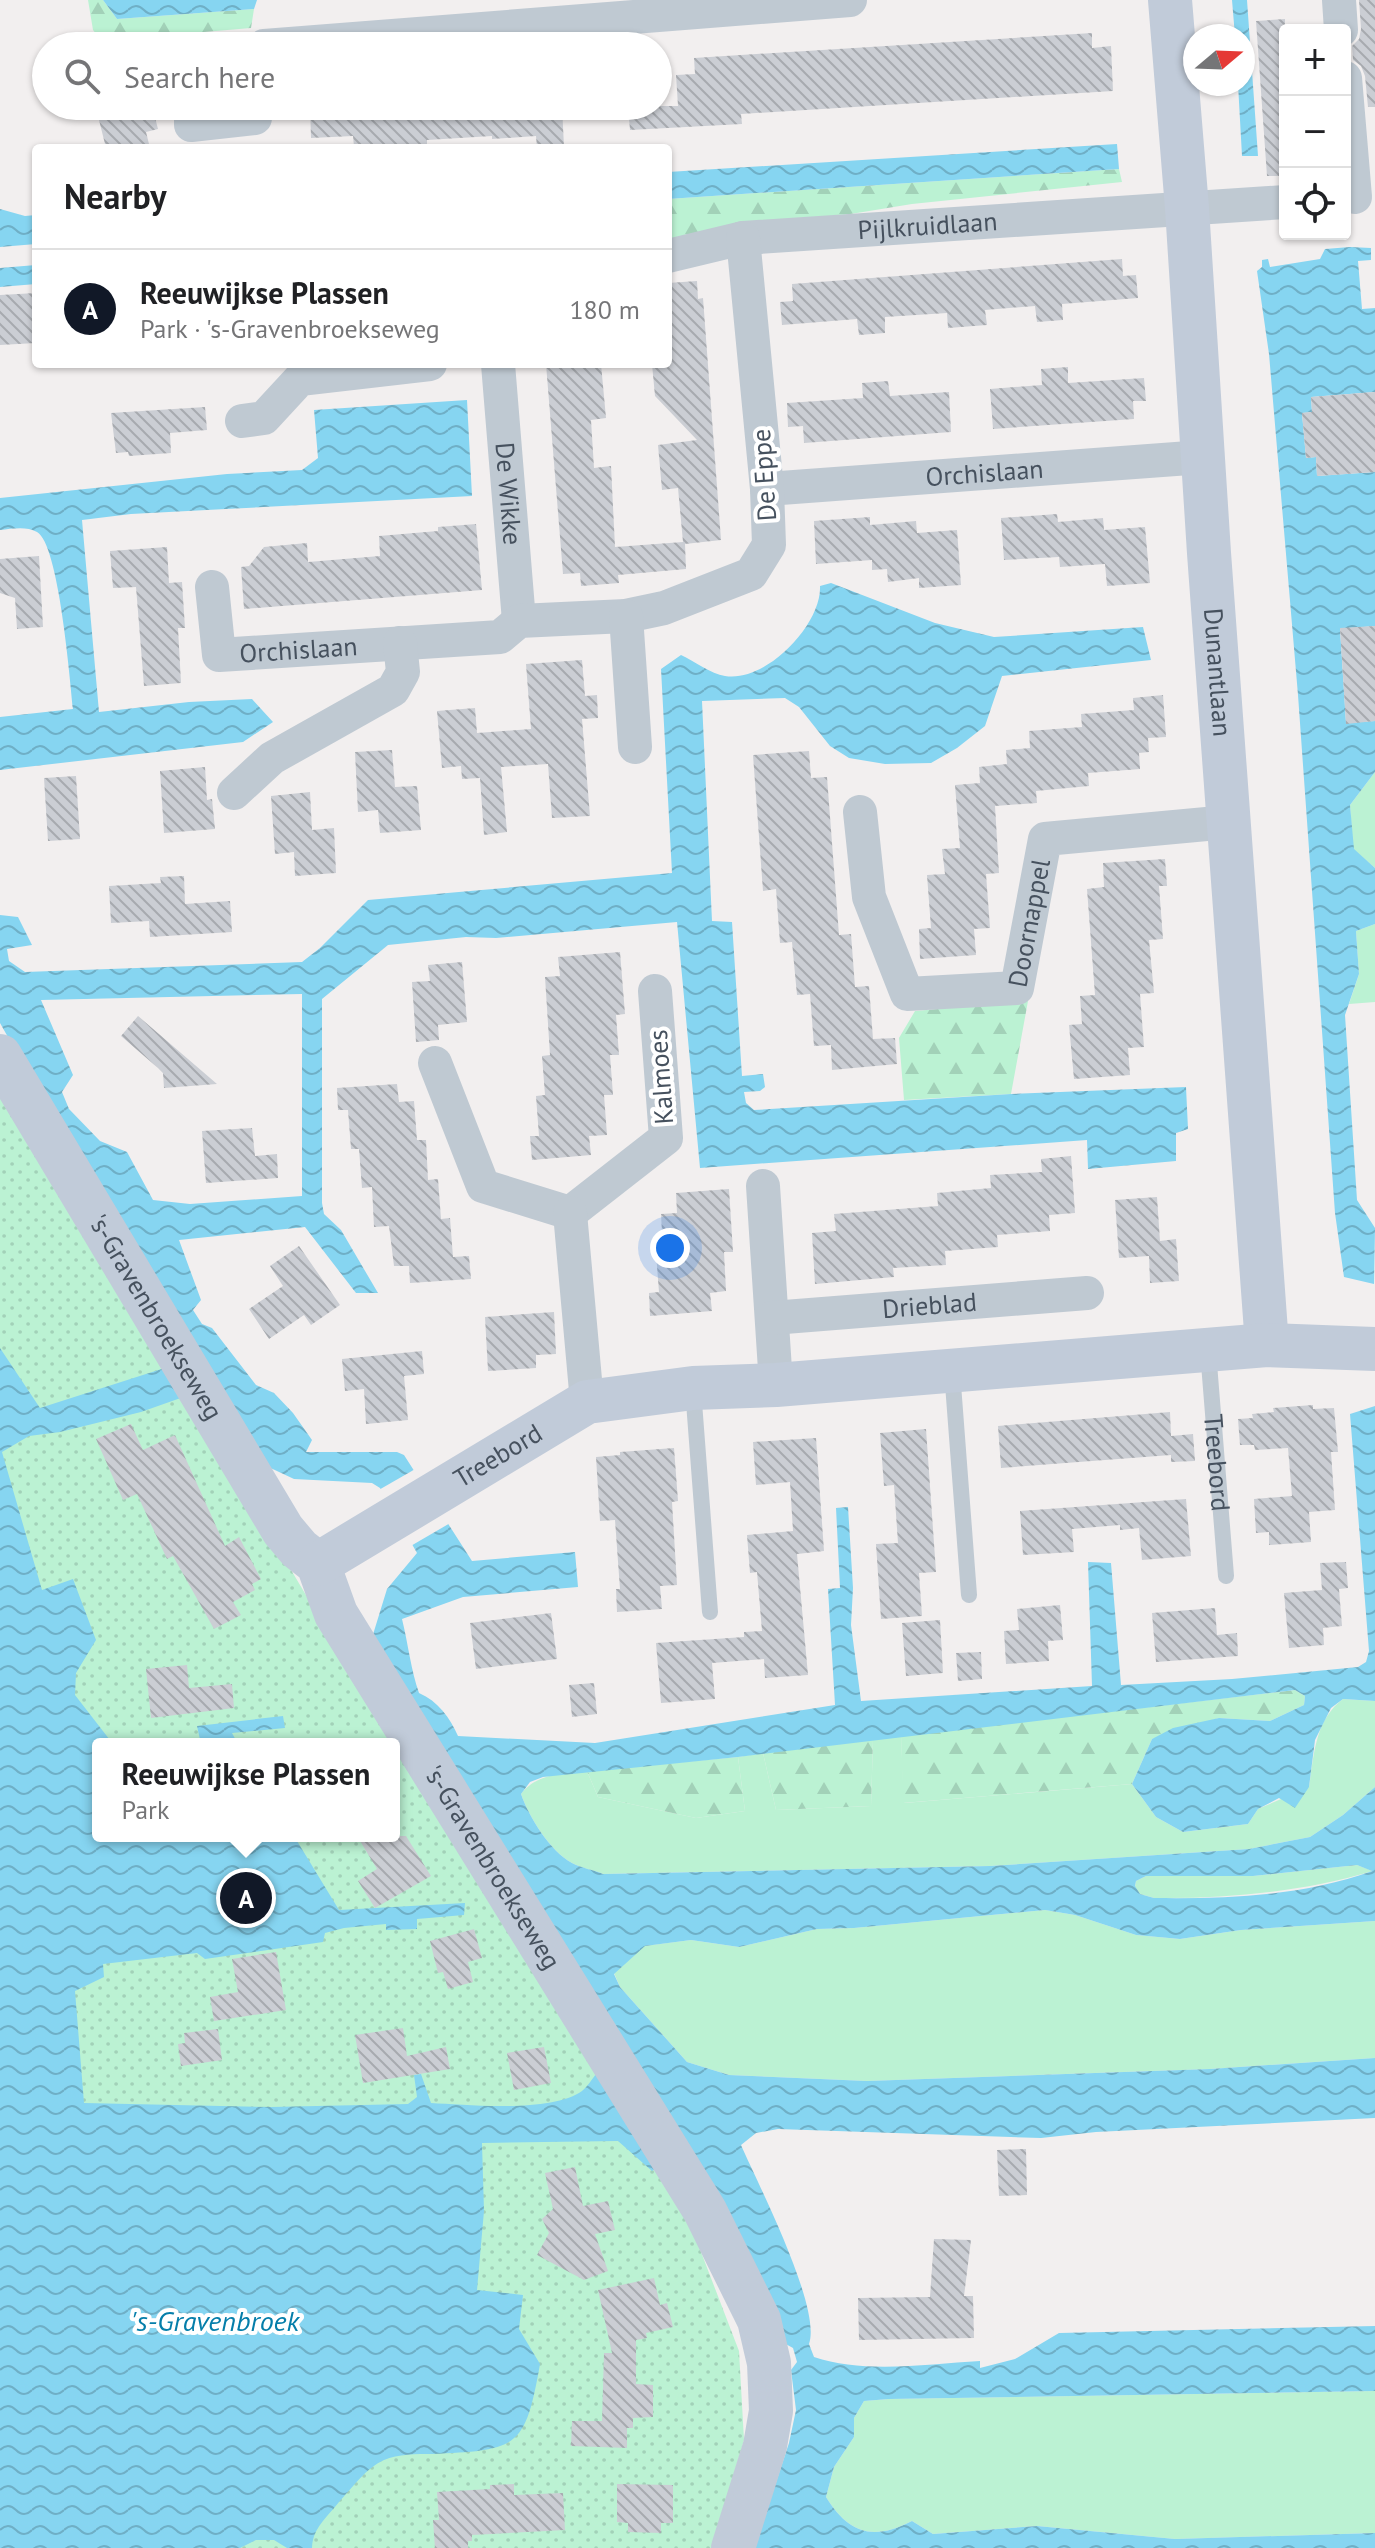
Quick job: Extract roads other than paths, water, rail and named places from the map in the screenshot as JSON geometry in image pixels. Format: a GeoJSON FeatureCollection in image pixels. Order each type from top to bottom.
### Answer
{"type":"FeatureCollection","features":[{"type":"Feature","properties":{"kind":"street"},"geometry":{"type":"LineString","coordinates":[[442,32],[850,0]]}},
{"type":"Feature","properties":{"kind":"street","name":"Dunantlaan"},"geometry":{"type":"LineString","coordinates":[[1170,0],[1267,1345]]}},
{"type":"Feature","properties":{"kind":"street"},"geometry":{"type":"LineString","coordinates":[[1339,0],[1341,24]]}},
{"type":"Feature","properties":{"kind":"street"},"geometry":{"type":"LineString","coordinates":[[1347,96],[1358,196]]}},
{"type":"Feature","properties":{"kind":"street"},"geometry":{"type":"LineString","coordinates":[[191,120],[191,125],[237,120]]}},
{"type":"Feature","properties":{"kind":"street","name":"Pijlkruidlaan"},"geometry":{"type":"LineString","coordinates":[[672,255],[743,238],[1279,202]]}},
{"type":"Feature","properties":{"kind":"street","name":"De Eppe"},"geometry":{"type":"LineString","coordinates":[[626,616],[664,608],[751,574],[769,545],[767,489],[743,238]]}},
{"type":"Feature","properties":{"kind":"street"},"geometry":{"type":"LineString","coordinates":[[242,421],[264,418],[300,379],[395,368]]}},
{"type":"Feature","properties":{"kind":"street","name":"De Wikke"},"geometry":{"type":"LineString","coordinates":[[498,368],[519,621]]}},
{"type":"Feature","properties":{"kind":"street","name":"Orchislaan"},"geometry":{"type":"LineString","coordinates":[[767,489],[1203,457]]}},
{"type":"Feature","properties":{"kind":"street","name":"Orchislaan"},"geometry":{"type":"LineString","coordinates":[[212,587],[219,655],[500,637],[519,621],[626,616]]}},
{"type":"Feature","properties":{"kind":"street"},"geometry":{"type":"LineString","coordinates":[[626,616],[635,747]]}},
{"type":"Feature","properties":{"kind":"street"},"geometry":{"type":"LineString","coordinates":[[234,793],[272,758],[393,690],[403,672],[400,643]]}},
{"type":"Feature","properties":{"kind":"street","name":"Doornappel"},"geometry":{"type":"LineString","coordinates":[[860,812],[869,897],[907,994],[1017,988],[1045,839],[1228,822]]}},
{"type":"Feature","properties":{"kind":"street","name":"Kalmoes"},"geometry":{"type":"LineString","coordinates":[[570,1213],[666,1138],[655,991]]}},
{"type":"Feature","properties":{"kind":"street","name":"'s-Gravenbroekseweg"},"geometry":{"type":"LineString","coordinates":[[0,1056],[283,1530],[299,1549],[318,1564],[336,1614],[705,2211],[759,2320],[769,2363],[771,2411],[765,2446],[733,2548]]}},
{"type":"Feature","properties":{"kind":"street"},"geometry":{"type":"LineString","coordinates":[[435,1063],[483,1186],[570,1213],[587,1402]]}},
{"type":"Feature","properties":{"kind":"street"},"geometry":{"type":"LineString","coordinates":[[763,1186],[776,1385]]}},
{"type":"Feature","properties":{"kind":"street","name":"Drieblad"},"geometry":{"type":"LineString","coordinates":[[772,1318],[1087,1293]]}},
{"type":"Feature","properties":{"kind":"street","name":"Treebord"},"geometry":{"type":"LineString","coordinates":[[318,1564],[587,1402],[693,1388],[776,1385],[1267,1345],[1375,1349]]}},
{"type":"Feature","properties":{"kind":"lane","name":"Treebord"},"geometry":{"type":"LineString","coordinates":[[1208,1351],[1226,1576]]}},
{"type":"Feature","properties":{"kind":"lane"},"geometry":{"type":"LineString","coordinates":[[952,1369],[969,1595]]}},
{"type":"Feature","properties":{"kind":"lane"},"geometry":{"type":"LineString","coordinates":[[693,1388],[710,1612]]}},
{"type":"Feature","properties":{"kind":"water"},"geometry":{"type":"Polygon","coordinates":[[[103,0],[257,0],[254,9],[117,19],[103,0]]]}},
{"type":"Feature","properties":{"kind":"water"},"geometry":{"type":"Polygon","coordinates":[[[1232,0],[1247,0],[1249,24],[1234,24],[1232,0]]]}},
{"type":"Feature","properties":{"kind":"water"},"geometry":{"type":"Polygon","coordinates":[[[1239,96],[1254,96],[1258,156],[1242,156],[1239,96]]]}},
{"type":"Feature","properties":{"kind":"water"},"geometry":{"type":"Polygon","coordinates":[[[1117,144],[1119,169],[672,199],[672,172],[1117,144]]]}},
{"type":"Feature","properties":{"kind":"water"},"geometry":{"type":"Polygon","coordinates":[[[0,209],[32,215],[32,244],[0,247],[0,209]]]}},
{"type":"Feature","properties":{"kind":"water"},"geometry":{"type":"Polygon","coordinates":[[[1371,248],[1371,260],[1358,261],[1362,309],[1375,308],[1375,392],[1311,397],[1312,412],[1302,413],[1306,458],[1316,457],[1317,476],[1375,472],[1375,626],[1340,629],[1346,723],[1375,721],[1375,772],[1350,805],[1354,849],[1375,868],[1375,924],[1356,931],[1359,974],[1345,1015],[1357,1200],[1375,1228],[1374,1284],[1344,1277],[1335,1213],[1298,695],[1269,354],[1257,271],[1262,267],[1262,260],[1268,259],[1270,267],[1320,259],[1325,249],[1371,248]]]}},
{"type":"Feature","properties":{"kind":"water"},"geometry":{"type":"Polygon","coordinates":[[[32,265],[32,284],[0,287],[0,268],[32,265]]]}},
{"type":"Feature","properties":{"kind":"water"},"geometry":{"type":"Polygon","coordinates":[[[467,400],[472,496],[131,514],[82,520],[99,712],[252,699],[273,722],[243,742],[0,770],[0,717],[73,709],[62,614],[45,542],[33,530],[0,530],[0,498],[227,474],[302,470],[318,458],[314,410],[467,400]]]}},
{"type":"Feature","properties":{"kind":"water","name":"'s-Gravenbroek"},"geometry":{"type":"Polygon","coordinates":[[[831,583],[935,623],[994,637],[1143,627],[1151,660],[1002,676],[985,726],[931,763],[885,764],[849,758],[830,746],[799,707],[785,698],[702,701],[712,921],[732,922],[742,1076],[763,1074],[765,1087],[760,1091],[744,1092],[746,1103],[754,1110],[1186,1087],[1188,1129],[1176,1133],[1176,1161],[1088,1169],[1087,1140],[700,1168],[677,922],[388,945],[322,999],[324,1214],[341,1230],[378,1293],[356,1293],[305,1227],[179,1240],[201,1300],[193,1310],[202,1324],[212,1328],[256,1385],[274,1393],[293,1413],[312,1440],[306,1452],[397,1452],[404,1455],[472,1561],[575,1552],[578,1587],[463,1597],[402,1619],[419,1693],[443,1711],[458,1736],[595,1743],[835,1705],[828,1589],[840,1588],[836,1508],[848,1507],[853,1588],[851,1625],[861,1701],[1092,1686],[1088,1562],[1111,1563],[1121,1685],[1232,1679],[1358,1667],[1366,1662],[1369,1651],[1350,1414],[1375,1406],[1375,1701],[1343,1699],[1331,1708],[1315,1740],[1309,1787],[1295,1808],[1279,1798],[1258,1809],[1248,1824],[1183,1832],[1156,1817],[1132,1784],[1152,1739],[1173,1728],[1219,1718],[1270,1721],[1304,1705],[1305,1696],[1295,1690],[738,1757],[543,1777],[530,1782],[521,1794],[535,1823],[564,1858],[603,1874],[990,1866],[1249,1849],[1310,1837],[1343,1815],[1375,1787],[1375,1921],[1241,1930],[1180,1939],[1136,1935],[1075,1915],[1045,1910],[817,1929],[739,1947],[691,1940],[645,1946],[614,1974],[620,1987],[687,2062],[729,2075],[867,2081],[1210,2069],[1375,2058],[1375,2118],[1096,2132],[1041,2138],[778,2129],[756,2133],[741,2145],[798,2275],[811,2327],[809,2344],[814,2357],[874,2367],[980,2361],[980,2368],[1015,2359],[1059,2333],[1375,2326],[1375,2391],[864,2401],[854,2418],[854,2437],[834,2467],[826,2497],[853,2526],[874,2532],[912,2521],[933,2534],[1037,2526],[1175,2539],[1375,2533],[1375,2548],[754,2548],[789,2443],[796,2410],[791,2370],[797,2362],[793,2348],[782,2342],[371,1641],[387,1589],[417,1553],[380,1488],[372,1483],[294,1479],[262,1464],[192,1394],[141,1412],[60,1432],[29,1436],[2,1452],[42,1590],[73,1579],[96,1640],[76,1673],[75,1695],[108,1738],[92,1738],[92,1842],[298,1842],[339,1910],[465,1903],[464,1915],[417,1919],[417,1929],[386,1930],[386,1924],[344,1928],[325,1933],[323,1942],[205,1959],[197,1953],[103,1964],[104,1977],[75,1991],[84,2103],[271,2107],[408,2104],[417,2097],[414,2075],[421,2074],[431,2103],[531,2105],[568,2098],[582,2091],[598,2071],[659,2166],[652,2171],[618,2141],[482,2143],[484,2211],[477,2290],[523,2295],[519,2329],[540,2364],[529,2413],[522,2429],[513,2439],[483,2450],[401,2455],[377,2464],[321,2524],[312,2548],[287,2548],[274,2540],[256,2540],[240,2548],[0,2548],[0,1348],[40,1408],[174,1365],[48,1108],[0,1023],[0,915],[18,917],[32,945],[7,949],[9,961],[25,972],[302,962],[368,900],[672,873],[661,669],[681,655],[725,676],[741,676],[757,670],[789,648],[812,617],[820,586],[831,583]],[[302,994],[41,1000],[73,1075],[62,1092],[69,1109],[100,1141],[127,1152],[153,1200],[190,1204],[302,1196],[302,994]],[[1357,1865],[1253,1876],[1146,1876],[1136,1881],[1135,1886],[1140,1894],[1154,1898],[1209,1898],[1292,1891],[1372,1871],[1357,1865]]]}},
{"type":"Feature","properties":{"kind":"water"},"geometry":{"type":"Polygon","coordinates":[[[283,1716],[285,1728],[232,1733],[235,1738],[200,1738],[197,1726],[283,1716]]]}},
{"type":"Feature","properties":{"kind":"place","name":"Reeuwijkse Plassen"},"geometry":{"type":"Point","coordinates":[246,1898]}}]}
